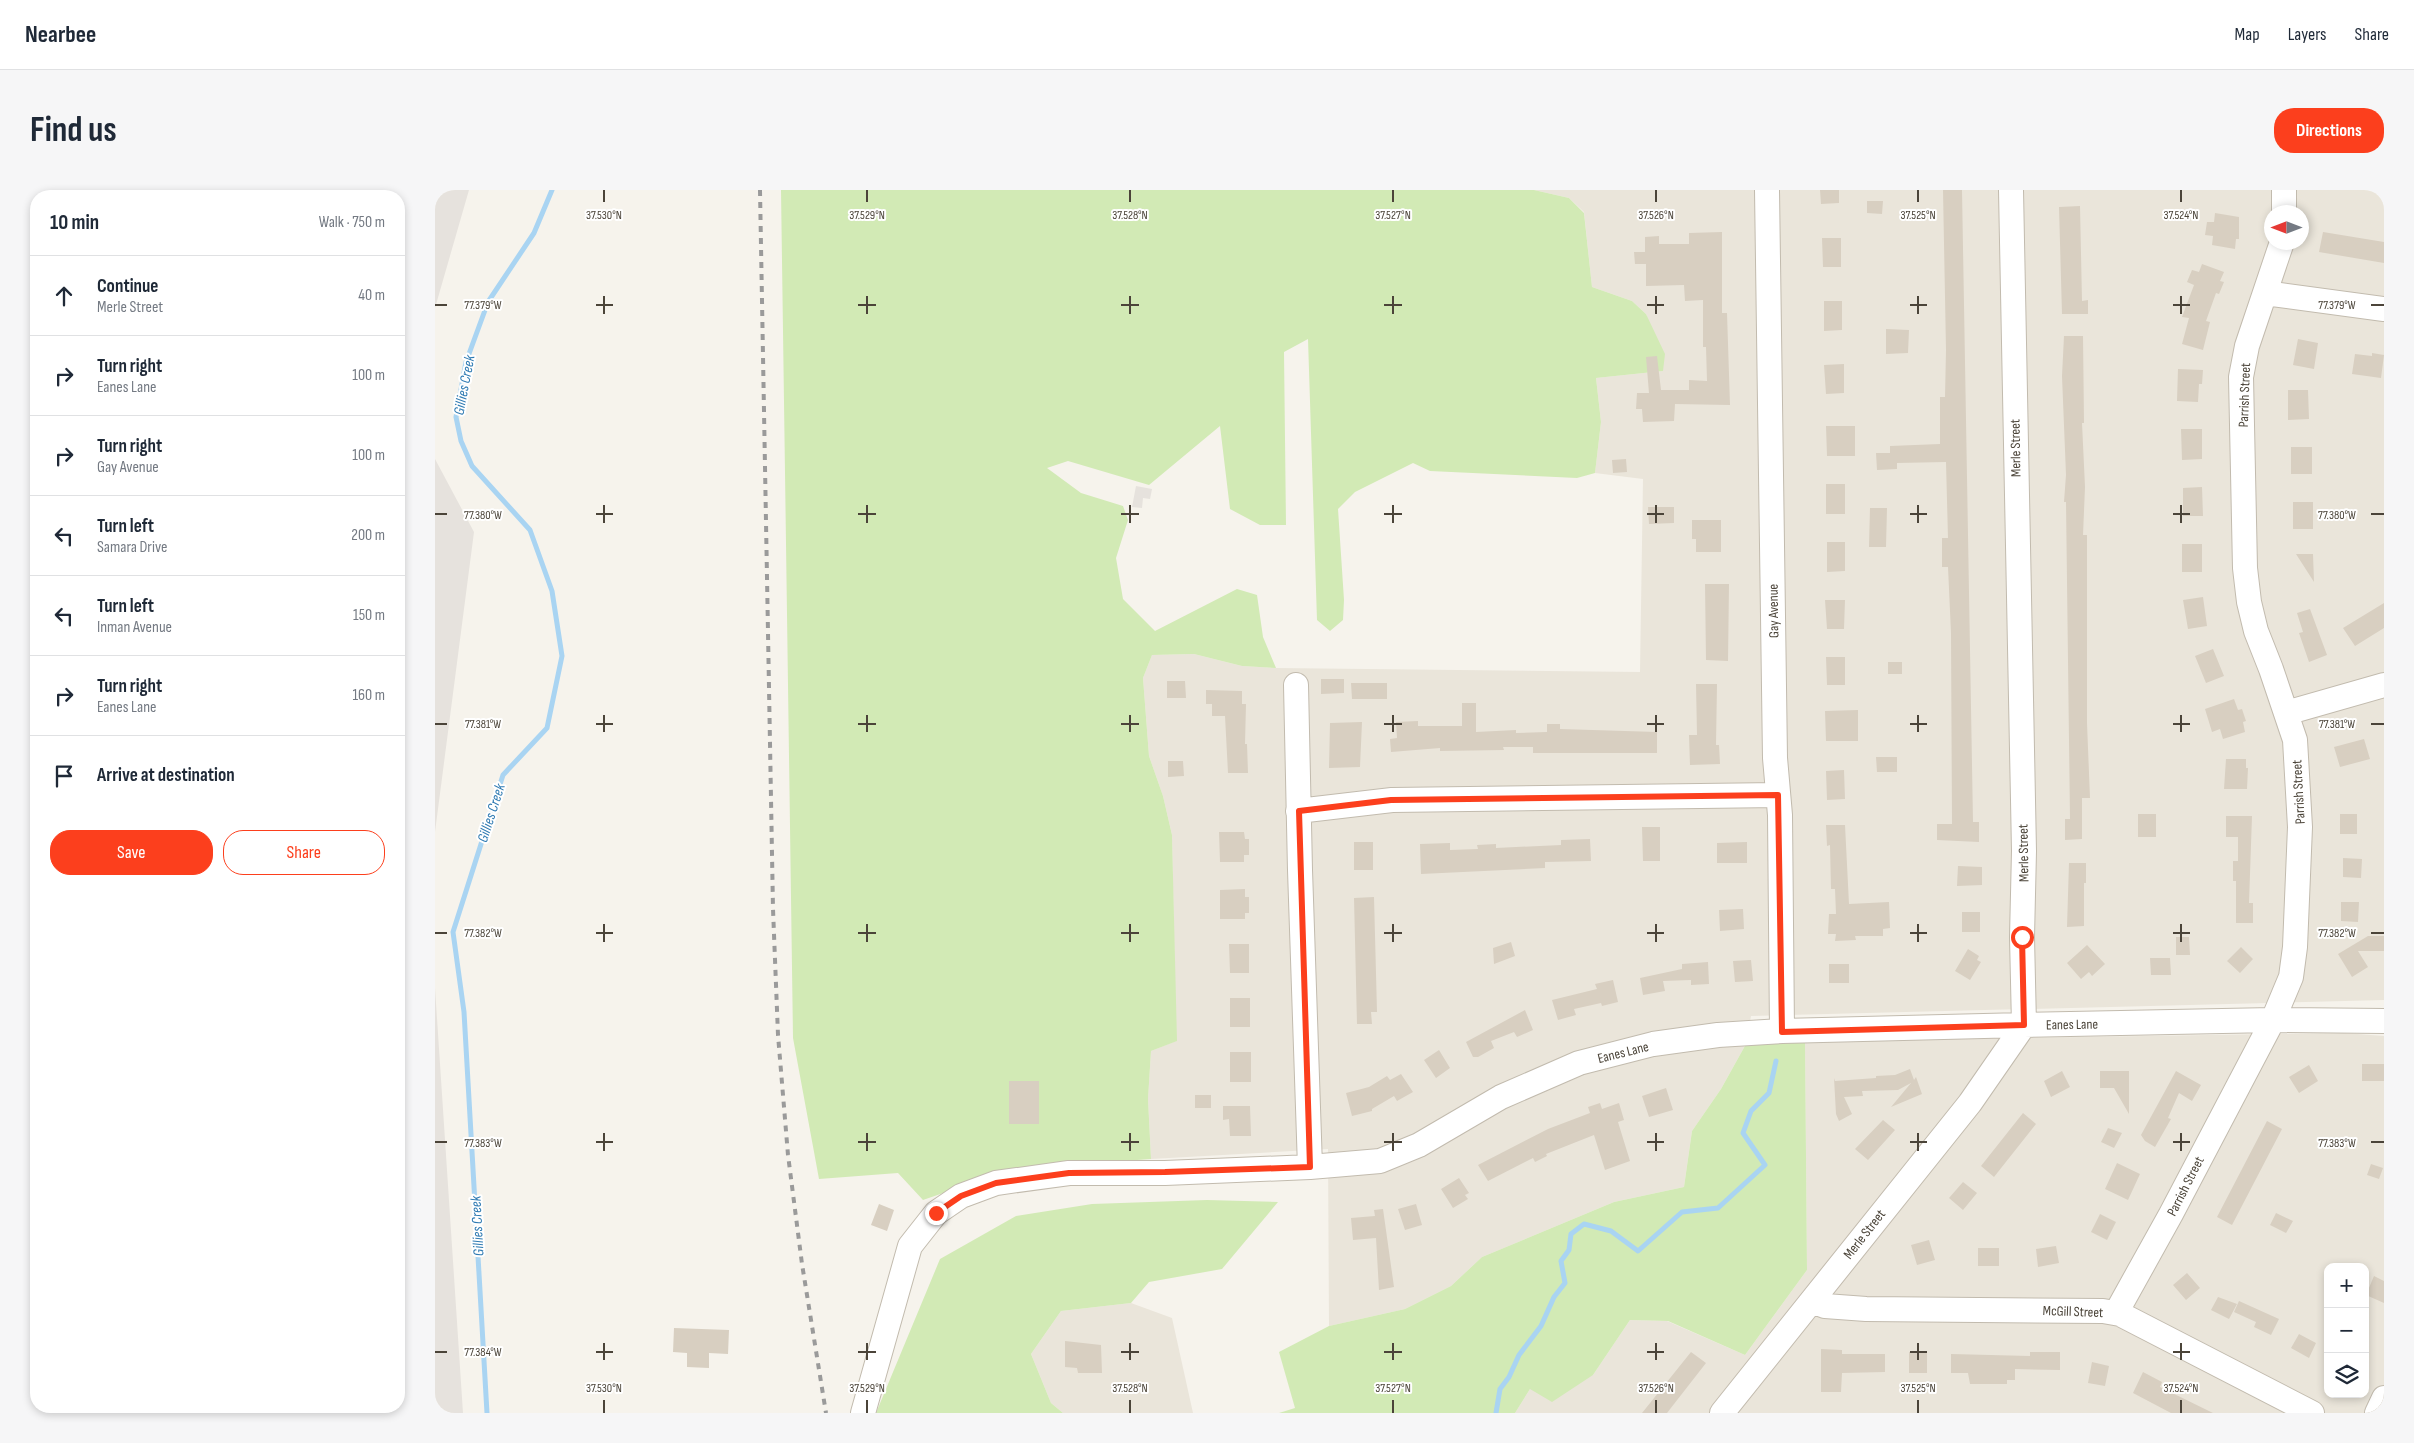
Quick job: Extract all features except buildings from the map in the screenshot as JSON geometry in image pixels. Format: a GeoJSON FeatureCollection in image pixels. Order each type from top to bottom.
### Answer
{"type":"FeatureCollection","features":[{"type":"Feature","properties":{"kind":"street","name":"Gay Avenue"},"geometry":{"type":"LineString","coordinates":[[1767,190],[1775,758],[1778,795],[1782,1032]]}},
{"type":"Feature","properties":{"kind":"street","name":"Merle Street"},"geometry":{"type":"LineString","coordinates":[[1723,1413],[1970,1103],[2024,1025],[2022,937],[2024,851],[2011,190]]}},
{"type":"Feature","properties":{"kind":"street"},"geometry":{"type":"LineString","coordinates":[[2284,190],[2284,205]]}},
{"type":"Feature","properties":{"kind":"street","name":"Parrish Street"},"geometry":{"type":"LineString","coordinates":[[2116,1313],[2171,1214],[2273,1020],[2291,977],[2295,947],[2300,826],[2295,740],[2256,631],[2245,568],[2241,377],[2247,346],[2280,250]]}},
{"type":"Feature","properties":{"kind":"street"},"geometry":{"type":"LineString","coordinates":[[2265,293],[2384,309]]}},
{"type":"Feature","properties":{"kind":"street"},"geometry":{"type":"LineString","coordinates":[[1296,685],[1310,1167]]}},
{"type":"Feature","properties":{"kind":"street"},"geometry":{"type":"LineString","coordinates":[[2286,713],[2384,685]]}},
{"type":"Feature","properties":{"kind":"street"},"geometry":{"type":"LineString","coordinates":[[1299,811],[1391,800],[1778,795]]}},
{"type":"Feature","properties":{"kind":"street","name":"Eanes Lane"},"geometry":{"type":"LineString","coordinates":[[863,1413],[910,1246],[936,1213],[961,1196],[996,1183],[1069,1173],[1165,1172],[1353,1165],[1389,1158],[1419,1145],[1501,1097],[1534,1081],[1604,1056],[1653,1044],[1718,1035],[2024,1025],[2273,1020],[2384,1021]]}},
{"type":"Feature","properties":{"kind":"street","name":"McGill Street"},"geometry":{"type":"LineString","coordinates":[[1811,1302],[1825,1306],[1866,1309],[2103,1311],[2116,1313],[2190,1349],[2312,1413]]}},
{"type":"Feature","properties":{"kind":"street"},"geometry":{"type":"LineString","coordinates":[[2377,1413],[2384,1398]]}},
{"type":"Feature","properties":{"kind":"shaded area"},"geometry":{"type":"Polygon","coordinates":[[[435,190],[469,190],[435,308],[435,190]]]}},
{"type":"Feature","properties":{"kind":"shaded area"},"geometry":{"type":"Polygon","coordinates":[[[1534,190],[2384,190],[2384,1000],[1751,1016],[1746,1044],[1721,1089],[1692,1131],[1684,1187],[1614,1202],[1482,1257],[1451,1286],[1405,1309],[1329,1326],[1328,1149],[1151,1159],[1148,1099],[1151,1051],[1176,1041],[1172,835],[1163,796],[1149,756],[1143,678],[1152,655],[1194,654],[1242,666],[1276,668],[1640,672],[1643,479],[1595,473],[1601,422],[1596,378],[1663,371],[1646,314],[1632,301],[1592,287],[1584,212],[1569,198],[1534,190]]]}},
{"type":"Feature","properties":{"kind":"shaded area"},"geometry":{"type":"Polygon","coordinates":[[[435,459],[474,532],[435,832],[435,459]]]}},
{"type":"Feature","properties":{"kind":"shaded area"},"geometry":{"type":"Polygon","coordinates":[[[1136,486],[1152,489],[1150,499],[1143,498],[1142,508],[1132,507],[1136,486]]]}},
{"type":"Feature","properties":{"kind":"shaded area"},"geometry":{"type":"Polygon","coordinates":[[[435,988],[463,1413],[435,1413],[435,988]]]}},
{"type":"Feature","properties":{"kind":"shaded area"},"geometry":{"type":"Polygon","coordinates":[[[2344,1033],[2384,1036],[2384,1413],[1515,1413],[1530,1389],[1593,1375],[1630,1320],[1667,1321],[1745,1355],[1807,1270],[1805,1041],[2344,1033]]]}},
{"type":"Feature","properties":{"kind":"shaded area"},"geometry":{"type":"Polygon","coordinates":[[[1131,1303],[1172,1318],[1193,1413],[1063,1413],[1051,1403],[1031,1354],[1061,1311],[1131,1303]]]}},
{"type":"Feature","properties":{"kind":"green space"},"geometry":{"type":"Polygon","coordinates":[[[781,190],[1534,190],[1569,198],[1584,213],[1592,287],[1632,301],[1646,314],[1665,354],[1663,371],[1596,378],[1601,422],[1595,473],[1577,478],[1430,471],[1413,463],[1355,492],[1338,509],[1344,600],[1343,620],[1330,631],[1317,620],[1308,339],[1284,352],[1286,525],[1260,525],[1230,509],[1220,426],[1149,485],[1068,461],[1047,468],[1081,493],[1123,506],[1128,520],[1116,558],[1123,599],[1155,631],[1237,589],[1257,595],[1263,637],[1276,668],[1242,666],[1194,654],[1152,655],[1143,678],[1149,756],[1163,796],[1172,835],[1177,1041],[1151,1051],[1148,1099],[1151,1159],[1013,1169],[923,1200],[898,1173],[819,1179],[793,1038],[781,190]]]}},
{"type":"Feature","properties":{"kind":"green space"},"geometry":{"type":"Polygon","coordinates":[[[1805,1041],[1807,1270],[1745,1355],[1668,1321],[1630,1320],[1593,1375],[1552,1402],[1530,1389],[1515,1413],[1279,1413],[1295,1408],[1279,1352],[1329,1326],[1405,1309],[1451,1286],[1482,1257],[1614,1202],[1684,1187],[1692,1131],[1721,1089],[1746,1044],[1805,1041]]]}},
{"type":"Feature","properties":{"kind":"green space"},"geometry":{"type":"Polygon","coordinates":[[[1207,1200],[1278,1202],[1222,1269],[1149,1282],[1131,1303],[1061,1311],[1031,1354],[1051,1403],[1063,1413],[876,1413],[940,1259],[1016,1216],[1092,1204],[1207,1200]]]}},
{"type":"Feature","properties":{"kind":"waterway","name":"Gillies Creek"},"geometry":{"type":"LineString","coordinates":[[487,1413],[464,1012],[453,932],[503,775],[547,728],[562,656],[552,591],[530,530],[472,466],[461,441],[456,417],[466,362],[488,302],[534,233],[552,190]]}},
{"type":"Feature","properties":{"kind":"waterway"},"geometry":{"type":"LineString","coordinates":[[1496,1413],[1500,1389],[1509,1377],[1519,1355],[1541,1326],[1554,1297],[1565,1283],[1561,1261],[1569,1250],[1571,1234],[1584,1224],[1611,1231],[1638,1251],[1682,1212],[1718,1208],[1765,1165],[1743,1133],[1751,1111],[1769,1093],[1776,1061]]}},
{"type":"Feature","properties":{"kind":"railway"},"geometry":{"type":"LineString","coordinates":[[760,190],[773,909],[778,1035],[788,1155],[802,1264],[826,1413]]}},
{"type":"Feature","properties":{"kind":"route"},"geometry":{"type":"LineString","coordinates":[[936,1213],[961,1196],[996,1183],[1069,1173],[1310,1167],[1304,963],[1299,870],[1299,811],[1336,805],[1391,800],[1778,795],[1780,815],[1782,1032],[2024,1025],[2022,937]]}}]}
